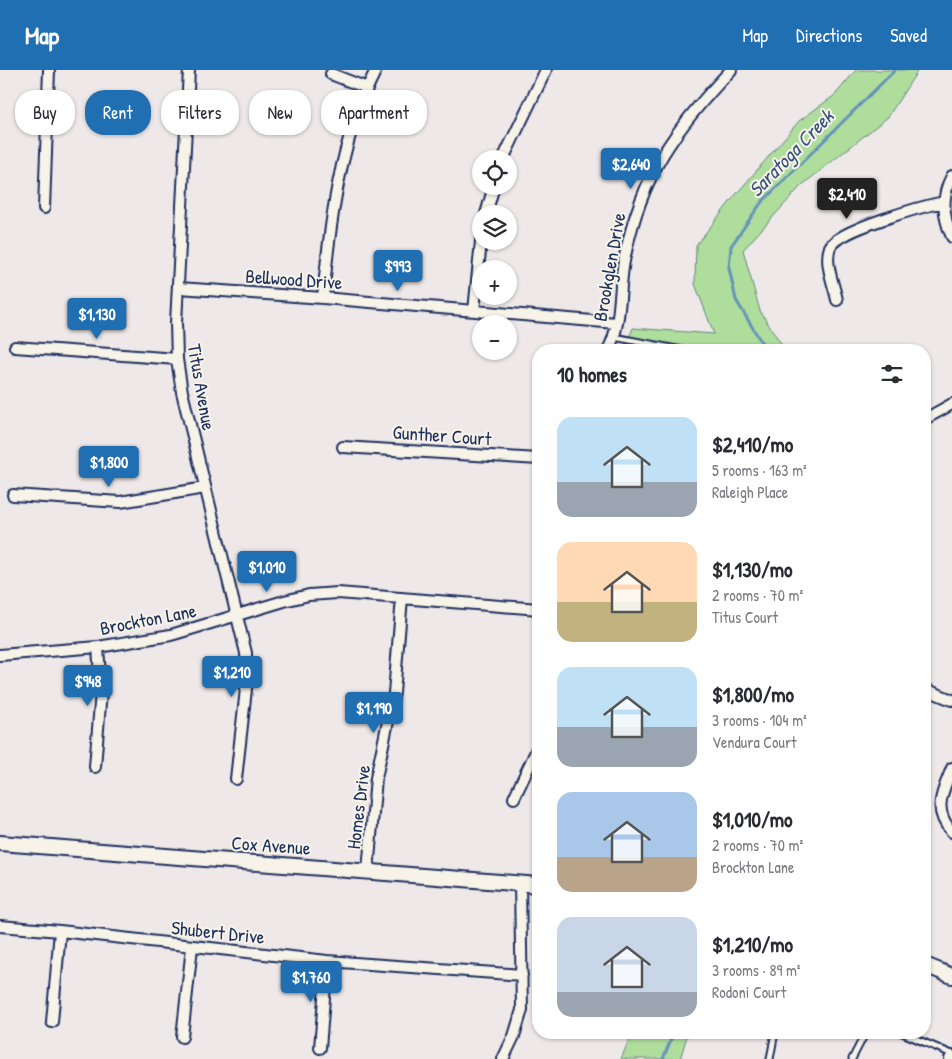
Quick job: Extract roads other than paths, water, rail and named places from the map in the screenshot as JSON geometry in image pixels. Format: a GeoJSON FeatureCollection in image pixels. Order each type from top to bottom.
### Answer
{"type":"FeatureCollection","features":[{"type":"Feature","properties":{"kind":"main road","name":"Cox Avenue"},"geometry":{"type":"LineString","coordinates":[[0,843],[532,884]]}},
{"type":"Feature","properties":{"kind":"main road"},"geometry":{"type":"LineString","coordinates":[[931,967],[952,976]]}},
{"type":"Feature","properties":{"kind":"street"},"geometry":{"type":"LineString","coordinates":[[44,208],[49,70]]}},
{"type":"Feature","properties":{"kind":"street","name":"Titus Avenue"},"geometry":{"type":"LineString","coordinates":[[189,70],[177,359],[182,392],[246,653],[246,680],[236,779]]}},
{"type":"Feature","properties":{"kind":"street"},"geometry":{"type":"LineString","coordinates":[[322,298],[329,232],[337,190],[367,88],[376,70]]}},
{"type":"Feature","properties":{"kind":"street"},"geometry":{"type":"LineString","coordinates":[[507,150],[546,70]]}},
{"type":"Feature","properties":{"kind":"street","name":"Brookglen Drive"},"geometry":{"type":"LineString","coordinates":[[611,344],[614,337],[628,241],[638,206],[662,154],[685,121],[731,70]]}},
{"type":"Feature","properties":{"kind":"street"},"geometry":{"type":"LineString","coordinates":[[331,74],[367,88]]}},
{"type":"Feature","properties":{"kind":"street"},"geometry":{"type":"LineString","coordinates":[[952,176],[944,202],[947,227],[952,237]]}},
{"type":"Feature","properties":{"kind":"street"},"geometry":{"type":"LineString","coordinates":[[837,300],[828,258],[831,245],[842,235],[921,207],[944,202]]}},
{"type":"Feature","properties":{"kind":"street"},"geometry":{"type":"LineString","coordinates":[[474,311],[480,250]]}},
{"type":"Feature","properties":{"kind":"street","name":"Bellwood Drive"},"geometry":{"type":"LineString","coordinates":[[179,288],[616,323]]}},
{"type":"Feature","properties":{"kind":"street"},"geometry":{"type":"LineString","coordinates":[[15,347],[177,359]]}},
{"type":"Feature","properties":{"kind":"street"},"geometry":{"type":"LineString","coordinates":[[931,416],[952,404]]}},
{"type":"Feature","properties":{"kind":"street","name":"Gunther Court"},"geometry":{"type":"LineString","coordinates":[[343,447],[532,459]]}},
{"type":"Feature","properties":{"kind":"street"},"geometry":{"type":"LineString","coordinates":[[12,495],[120,502],[205,488]]}},
{"type":"Feature","properties":{"kind":"street","name":"Brockton Lane"},"geometry":{"type":"LineString","coordinates":[[0,655],[98,647],[171,635],[309,595],[338,594],[532,608]]}},
{"type":"Feature","properties":{"kind":"street","name":"Homes Drive"},"geometry":{"type":"LineString","coordinates":[[368,872],[376,778],[394,693],[402,598]]}},
{"type":"Feature","properties":{"kind":"street"},"geometry":{"type":"LineString","coordinates":[[95,767],[101,691],[98,647]]}},
{"type":"Feature","properties":{"kind":"street"},"geometry":{"type":"LineString","coordinates":[[931,691],[952,700]]}},
{"type":"Feature","properties":{"kind":"street"},"geometry":{"type":"LineString","coordinates":[[514,798],[532,760]]}},
{"type":"Feature","properties":{"kind":"street"},"geometry":{"type":"LineString","coordinates":[[952,768],[941,793],[940,809],[944,822],[952,832]]}},
{"type":"Feature","properties":{"kind":"street"},"geometry":{"type":"LineString","coordinates":[[503,1059],[514,1036],[522,1010],[520,883]]}},
{"type":"Feature","properties":{"kind":"street","name":"Shubert Drive"},"geometry":{"type":"LineString","coordinates":[[0,926],[327,961],[522,975]]}},
{"type":"Feature","properties":{"kind":"street"},"geometry":{"type":"LineString","coordinates":[[52,1022],[60,931]]}},
{"type":"Feature","properties":{"kind":"street"},"geometry":{"type":"LineString","coordinates":[[182,1038],[192,947]]}},
{"type":"Feature","properties":{"kind":"street"},"geometry":{"type":"LineString","coordinates":[[320,1048],[327,961]]}},
{"type":"Feature","properties":{"kind":"street"},"geometry":{"type":"LineString","coordinates":[[950,1059],[952,1055]]}},
{"type":"Feature","properties":{"kind":"lane"},"geometry":{"type":"LineString","coordinates":[[614,337],[651,344]]}},
{"type":"Feature","properties":{"kind":"lane"},"geometry":{"type":"LineString","coordinates":[[770,1059],[774,1039]]}},
{"type":"Feature","properties":{"kind":"lane"},"geometry":{"type":"LineString","coordinates":[[852,1059],[862,1039]]}},
{"type":"Feature","properties":{"kind":"lane"},"geometry":{"type":"LineString","coordinates":[[916,1039],[952,1055]]}},
{"type":"Feature","properties":{"kind":"waterway","name":"Saratoga Creek"},"geometry":{"type":"LineString","coordinates":[[762,344],[736,300],[729,268],[731,246],[761,203],[895,70]]}},
{"type":"Feature","properties":{"kind":"waterway","name":"Saratoga Creek"},"geometry":{"type":"LineString","coordinates":[[663,1059],[671,1039]]}}]}
